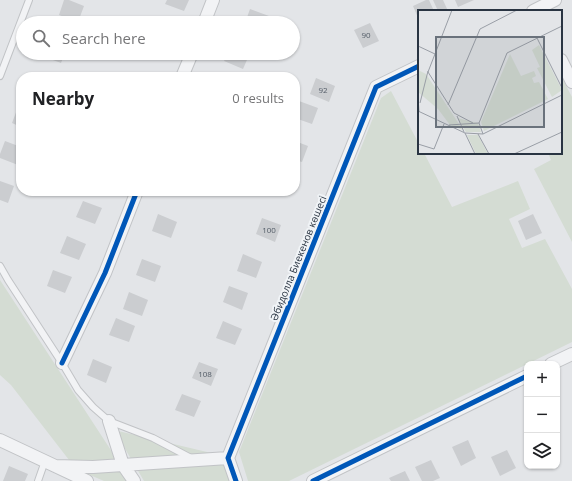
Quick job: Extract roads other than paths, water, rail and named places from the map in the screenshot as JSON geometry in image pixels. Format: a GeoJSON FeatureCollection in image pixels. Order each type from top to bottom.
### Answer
{"type":"FeatureCollection","features":[{"type":"Feature","properties":{"kind":"street"},"geometry":{"type":"LineString","coordinates":[[207,16],[213,0]]}},
{"type":"Feature","properties":{"kind":"street"},"geometry":{"type":"LineString","coordinates":[[535,10],[556,0]]}},
{"type":"Feature","properties":{"kind":"street"},"geometry":{"type":"LineString","coordinates":[[184,72],[189,60]]}},
{"type":"Feature","properties":{"kind":"street"},"geometry":{"type":"LineString","coordinates":[[562,62],[572,82]]}},
{"type":"Feature","properties":{"kind":"street","name":"Әбидолла Биекенов көшесі"},"geometry":{"type":"LineString","coordinates":[[228,458],[376,87],[418,66]]}},
{"type":"Feature","properties":{"kind":"street"},"geometry":{"type":"LineString","coordinates":[[62,363],[105,273],[134,196]]}},
{"type":"Feature","properties":{"kind":"street"},"geometry":{"type":"LineString","coordinates":[[557,361],[572,354]]}},
{"type":"Feature","properties":{"kind":"street"},"geometry":{"type":"LineString","coordinates":[[313,481],[524,377]]}},
{"type":"Feature","properties":{"kind":"street"},"geometry":{"type":"LineString","coordinates":[[109,421],[123,465],[134,481]]}},
{"type":"Feature","properties":{"kind":"street"},"geometry":{"type":"LineString","coordinates":[[0,440],[87,481]]}},
{"type":"Feature","properties":{"kind":"street"},"geometry":{"type":"LineString","coordinates":[[50,464],[92,467],[228,458],[236,481]]}},
{"type":"Feature","properties":{"kind":"lane"},"geometry":{"type":"LineString","coordinates":[[23,16],[29,0]]}},
{"type":"Feature","properties":{"kind":"lane"},"geometry":{"type":"LineString","coordinates":[[0,76],[16,34]]}},
{"type":"Feature","properties":{"kind":"lane"},"geometry":{"type":"LineString","coordinates":[[0,266],[78,390],[93,407],[109,421],[153,438],[195,460]]}},
{"type":"Feature","properties":{"kind":"lane"},"geometry":{"type":"LineString","coordinates":[[38,481],[50,464]]}}]}
